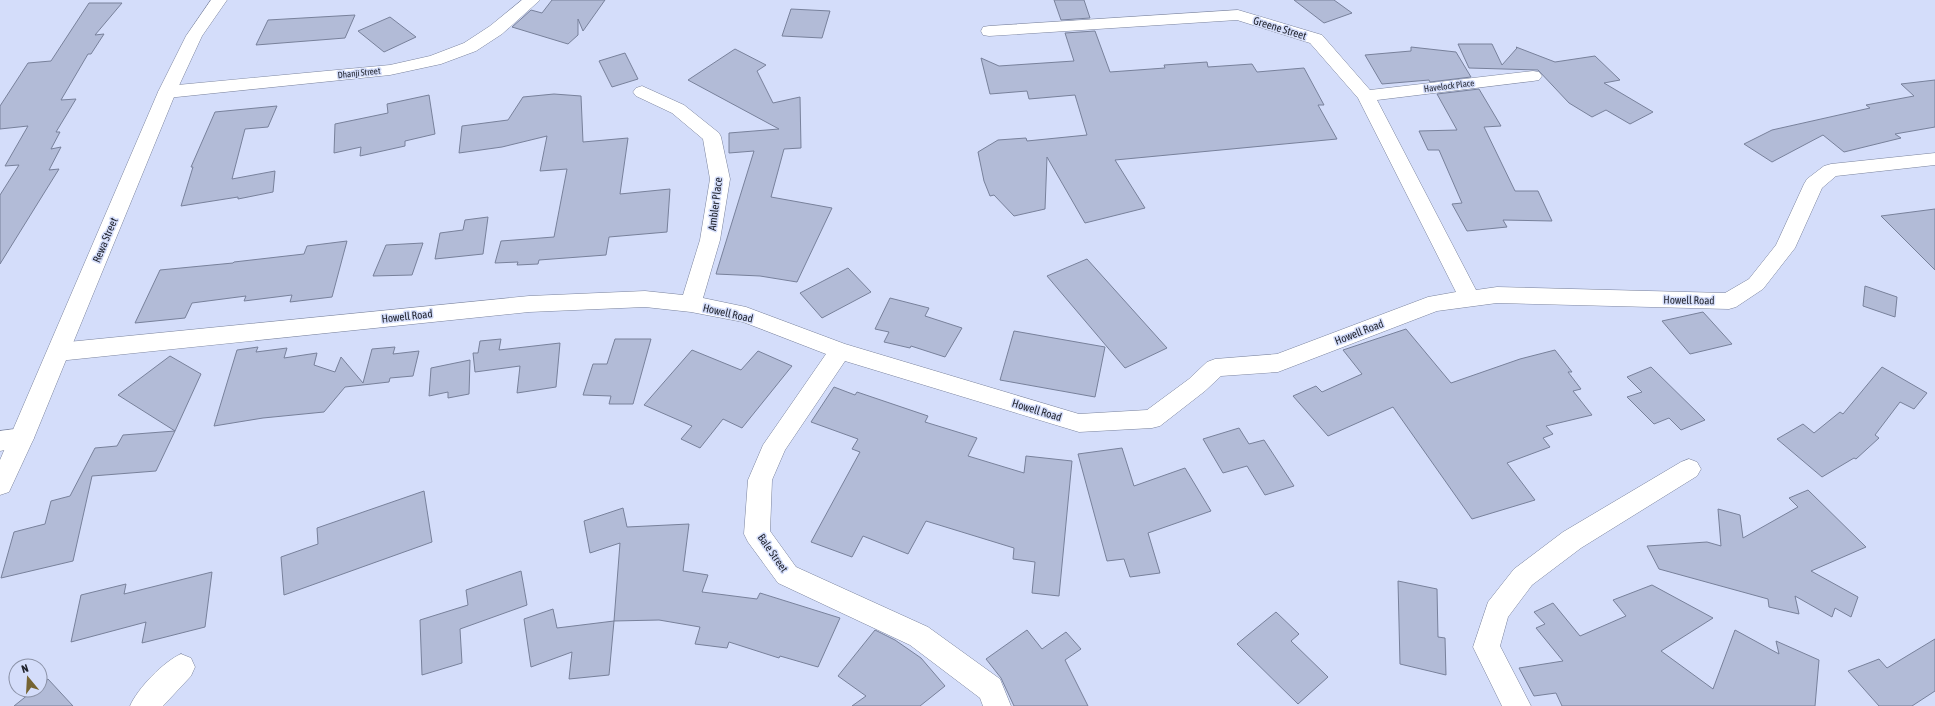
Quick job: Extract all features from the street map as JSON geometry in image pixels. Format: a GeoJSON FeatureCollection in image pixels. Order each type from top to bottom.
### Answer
{"type":"FeatureCollection","features":[{"type":"Feature","properties":{"kind":"street","name":"Rewa Street"},"geometry":{"type":"LineString","coordinates":[[0,485],[11,439],[58,352],[167,92],[194,36],[219,0]]}},
{"type":"Feature","properties":{"kind":"street","name":"Dhanji Street"},"geometry":{"type":"LineString","coordinates":[[167,92],[390,70],[435,60],[470,47],[490,34],[532,0]]}},
{"type":"Feature","properties":{"kind":"street","name":"Greene Street"},"geometry":{"type":"LineString","coordinates":[[989,31],[1238,15],[1316,39],[1366,96],[1470,300]]}},
{"type":"Feature","properties":{"kind":"street","name":"Havelock Place"},"geometry":{"type":"LineString","coordinates":[[1366,96],[1532,76]]}},
{"type":"Feature","properties":{"kind":"street","name":"Ambler Place"},"geometry":{"type":"LineString","coordinates":[[642,92],[678,110],[712,137],[720,179],[710,240],[691,304]]}},
{"type":"Feature","properties":{"kind":"street","name":"Howell Road"},"geometry":{"type":"LineString","coordinates":[[58,352],[529,304],[645,299],[691,304],[746,315],[840,351],[1079,423],[1152,419],[1197,385],[1215,368],[1278,363],[1435,304],[1497,296],[1729,301],[1756,284],[1785,248],[1814,184],[1831,170],[1935,159]]}},
{"type":"Feature","properties":{"kind":"street","name":"Bale Street"},"geometry":{"type":"LineString","coordinates":[[840,351],[775,445],[760,480],[757,534],[788,575],[919,636],[990,689],[997,706]]}},
{"type":"Feature","properties":{"kind":"street"},"geometry":{"type":"LineString","coordinates":[[1517,706],[1486,647],[1497,611],[1523,577],[1572,540],[1689,469]]}},
{"type":"Feature","properties":{"kind":"street"},"geometry":{"type":"LineString","coordinates":[[144,706],[181,667]]}},
{"type":"Feature","properties":{"kind":"building"},"geometry":{"type":"Polygon","coordinates":[[[552,0],[605,0],[583,31],[578,19],[578,35],[568,44],[512,27],[531,10],[542,13],[552,0]]]}},
{"type":"Feature","properties":{"kind":"building"},"geometry":{"type":"Polygon","coordinates":[[[1054,0],[1084,0],[1090,18],[1061,20],[1054,0]]]}},
{"type":"Feature","properties":{"kind":"building"},"geometry":{"type":"Polygon","coordinates":[[[1294,0],[1334,0],[1352,13],[1324,23],[1294,0]]]}},
{"type":"Feature","properties":{"kind":"building"},"geometry":{"type":"Polygon","coordinates":[[[89,3],[122,3],[95,35],[104,34],[91,54],[88,54],[61,100],[76,99],[56,132],[60,132],[51,149],[61,147],[49,170],[59,169],[0,264],[0,195],[19,165],[5,166],[28,126],[0,129],[0,106],[28,63],[51,61],[89,3]]]}},
{"type":"Feature","properties":{"kind":"building"},"geometry":{"type":"Polygon","coordinates":[[[791,9],[830,11],[822,38],[782,36],[791,9]]]}},
{"type":"Feature","properties":{"kind":"building"},"geometry":{"type":"Polygon","coordinates":[[[355,15],[345,38],[256,45],[268,20],[355,15]]]}},
{"type":"Feature","properties":{"kind":"building"},"geometry":{"type":"Polygon","coordinates":[[[390,17],[416,37],[384,52],[358,31],[390,17]]]}},
{"type":"Feature","properties":{"kind":"building"},"geometry":{"type":"Polygon","coordinates":[[[1095,31],[1110,72],[1165,68],[1164,65],[1207,62],[1208,67],[1252,64],[1257,72],[1304,68],[1324,105],[1318,105],[1337,139],[1115,160],[1145,208],[1085,223],[1047,157],[1045,209],[1014,216],[994,195],[990,196],[984,181],[978,152],[998,140],[1026,138],[1027,141],[1087,135],[1075,95],[1029,99],[1027,91],[990,94],[981,58],[999,66],[1074,61],[1065,33],[1095,31]]]}},
{"type":"Feature","properties":{"kind":"building"},"geometry":{"type":"Polygon","coordinates":[[[1458,44],[1492,44],[1502,65],[1517,48],[1516,47],[1555,62],[1595,56],[1620,80],[1604,83],[1653,112],[1630,124],[1606,110],[1592,117],[1569,103],[1538,70],[1469,68],[1458,44]]]}},
{"type":"Feature","properties":{"kind":"building"},"geometry":{"type":"Polygon","coordinates":[[[1411,47],[1456,52],[1471,77],[1430,82],[1429,80],[1382,84],[1365,55],[1411,51],[1411,47]]]}},
{"type":"Feature","properties":{"kind":"building"},"geometry":{"type":"Polygon","coordinates":[[[735,49],[766,65],[757,71],[773,103],[800,97],[801,148],[784,149],[771,197],[832,208],[797,282],[760,276],[716,274],[754,151],[729,153],[729,133],[779,129],[688,80],[735,49]]]}},
{"type":"Feature","properties":{"kind":"building"},"geometry":{"type":"Polygon","coordinates":[[[625,53],[638,79],[612,87],[599,61],[625,53]]]}},
{"type":"Feature","properties":{"kind":"building"},"geometry":{"type":"Polygon","coordinates":[[[1935,80],[1935,127],[1895,134],[1901,138],[1844,152],[1823,135],[1772,162],[1744,144],[1772,130],[1870,108],[1866,105],[1914,96],[1901,84],[1935,80]]]}},
{"type":"Feature","properties":{"kind":"building"},"geometry":{"type":"Polygon","coordinates":[[[1479,89],[1501,126],[1484,127],[1515,191],[1538,191],[1552,221],[1503,220],[1507,227],[1467,231],[1452,204],[1462,203],[1439,150],[1428,150],[1419,131],[1457,130],[1437,94],[1479,89]]]}},
{"type":"Feature","properties":{"kind":"building"},"geometry":{"type":"Polygon","coordinates":[[[554,94],[581,96],[583,142],[628,138],[620,194],[670,189],[667,232],[609,237],[606,255],[539,260],[538,264],[517,265],[518,262],[495,263],[501,241],[554,237],[567,169],[540,171],[547,136],[502,147],[459,153],[462,126],[508,120],[523,97],[554,94]]]}},
{"type":"Feature","properties":{"kind":"building"},"geometry":{"type":"Polygon","coordinates":[[[429,95],[435,134],[405,141],[405,146],[360,156],[361,147],[334,153],[335,124],[388,113],[387,104],[429,95]]]}},
{"type":"Feature","properties":{"kind":"building"},"geometry":{"type":"Polygon","coordinates":[[[277,106],[268,127],[245,129],[232,179],[275,171],[273,192],[238,199],[238,197],[181,206],[193,167],[191,167],[215,112],[277,106]]]}},
{"type":"Feature","properties":{"kind":"building"},"geometry":{"type":"Polygon","coordinates":[[[1935,209],[1935,270],[1881,216],[1935,209]]]}},
{"type":"Feature","properties":{"kind":"building"},"geometry":{"type":"Polygon","coordinates":[[[488,217],[483,254],[435,259],[440,233],[463,230],[465,220],[488,217]]]}},
{"type":"Feature","properties":{"kind":"building"},"geometry":{"type":"Polygon","coordinates":[[[347,241],[332,297],[290,302],[292,295],[244,301],[246,296],[192,303],[185,318],[135,323],[160,270],[304,254],[307,246],[347,241]]]}},
{"type":"Feature","properties":{"kind":"building"},"geometry":{"type":"Polygon","coordinates":[[[423,243],[412,275],[373,276],[386,245],[423,243]]]}},
{"type":"Feature","properties":{"kind":"building"},"geometry":{"type":"Polygon","coordinates":[[[1087,259],[1167,348],[1125,368],[1047,276],[1087,259]]]}},
{"type":"Feature","properties":{"kind":"building"},"geometry":{"type":"Polygon","coordinates":[[[848,268],[871,292],[822,318],[800,293],[848,268]]]}},
{"type":"Feature","properties":{"kind":"building"},"geometry":{"type":"Polygon","coordinates":[[[1865,286],[1897,297],[1895,317],[1863,306],[1865,286]]]}},
{"type":"Feature","properties":{"kind":"building"},"geometry":{"type":"Polygon","coordinates":[[[890,298],[929,308],[925,316],[962,328],[945,357],[911,346],[910,348],[884,342],[889,332],[875,329],[890,298]]]}},
{"type":"Feature","properties":{"kind":"building"},"geometry":{"type":"Polygon","coordinates":[[[1703,312],[1732,344],[1690,354],[1662,321],[1703,312]]]}},
{"type":"Feature","properties":{"kind":"building"},"geometry":{"type":"Polygon","coordinates":[[[1406,329],[1451,383],[1520,359],[1555,350],[1572,372],[1568,372],[1581,389],[1573,391],[1592,415],[1546,426],[1553,434],[1543,438],[1550,447],[1507,463],[1535,500],[1472,519],[1393,407],[1328,436],[1293,396],[1316,386],[1322,392],[1362,374],[1343,350],[1406,329]]]}},
{"type":"Feature","properties":{"kind":"building"},"geometry":{"type":"Polygon","coordinates":[[[1014,331],[1105,347],[1095,397],[1000,380],[1014,331]]]}},
{"type":"Feature","properties":{"kind":"building"},"geometry":{"type":"Polygon","coordinates":[[[501,339],[499,350],[560,343],[556,387],[517,393],[520,366],[475,372],[473,353],[478,353],[480,341],[501,339]]]}},
{"type":"Feature","properties":{"kind":"building"},"geometry":{"type":"Polygon","coordinates":[[[615,339],[651,339],[633,404],[609,404],[611,396],[583,395],[593,364],[607,364],[615,339]]]}},
{"type":"Feature","properties":{"kind":"building"},"geometry":{"type":"Polygon","coordinates":[[[258,347],[256,352],[287,348],[284,358],[317,353],[314,365],[335,372],[341,357],[363,383],[372,349],[395,347],[393,354],[419,351],[413,376],[390,378],[389,382],[345,387],[324,412],[263,418],[214,426],[237,350],[258,347]]]}},
{"type":"Feature","properties":{"kind":"building"},"geometry":{"type":"Polygon","coordinates":[[[692,350],[741,370],[758,351],[792,366],[742,428],[723,419],[700,448],[681,439],[692,426],[644,405],[692,350]]]}},
{"type":"Feature","properties":{"kind":"building"},"geometry":{"type":"Polygon","coordinates":[[[170,356],[201,374],[175,431],[118,395],[170,356]]]}},
{"type":"Feature","properties":{"kind":"building"},"geometry":{"type":"Polygon","coordinates":[[[470,360],[469,394],[448,398],[448,392],[429,396],[431,368],[470,360]]]}},
{"type":"Feature","properties":{"kind":"building"},"geometry":{"type":"Polygon","coordinates":[[[1651,367],[1705,420],[1681,430],[1669,418],[1654,424],[1627,397],[1642,392],[1627,377],[1651,367]]]}},
{"type":"Feature","properties":{"kind":"building"},"geometry":{"type":"Polygon","coordinates":[[[1882,367],[1927,393],[1914,409],[1900,402],[1875,435],[1879,438],[1856,459],[1854,458],[1822,477],[1777,439],[1803,424],[1814,433],[1840,412],[1843,414],[1882,367]]]}},
{"type":"Feature","properties":{"kind":"building"},"geometry":{"type":"Polygon","coordinates":[[[834,387],[855,395],[857,392],[928,416],[925,422],[977,438],[968,456],[1024,473],[1026,456],[1072,461],[1059,596],[1032,593],[1035,562],[1013,559],[1014,548],[926,521],[908,554],[863,536],[852,557],[811,542],[860,452],[852,449],[858,439],[811,422],[834,387]]]}},
{"type":"Feature","properties":{"kind":"building"},"geometry":{"type":"Polygon","coordinates":[[[1239,428],[1249,444],[1264,440],[1294,486],[1265,495],[1247,466],[1223,473],[1203,439],[1239,428]]]}},
{"type":"Feature","properties":{"kind":"building"},"geometry":{"type":"Polygon","coordinates":[[[175,431],[156,471],[92,476],[73,561],[1,578],[14,532],[45,524],[51,501],[70,496],[95,448],[117,446],[123,435],[175,431]]]}},
{"type":"Feature","properties":{"kind":"building"},"geometry":{"type":"Polygon","coordinates":[[[1122,448],[1134,486],[1185,468],[1211,511],[1148,533],[1160,573],[1130,577],[1124,559],[1107,561],[1078,454],[1122,448]]]}},
{"type":"Feature","properties":{"kind":"building"},"geometry":{"type":"Polygon","coordinates":[[[1808,490],[1866,547],[1811,571],[1858,597],[1851,617],[1835,608],[1832,617],[1795,596],[1799,614],[1769,607],[1768,599],[1659,569],[1647,546],[1707,542],[1721,546],[1718,509],[1740,515],[1743,538],[1798,507],[1789,498],[1808,490]]]}},
{"type":"Feature","properties":{"kind":"building"},"geometry":{"type":"Polygon","coordinates":[[[424,491],[432,542],[284,595],[281,557],[318,544],[317,528],[424,491]]]}},
{"type":"Feature","properties":{"kind":"building"},"geometry":{"type":"Polygon","coordinates":[[[623,508],[627,527],[689,524],[683,571],[708,575],[702,592],[757,599],[760,593],[840,618],[818,667],[780,656],[779,658],[729,642],[727,648],[695,644],[700,627],[659,620],[614,621],[620,543],[590,553],[584,521],[623,508]]]}},
{"type":"Feature","properties":{"kind":"building"},"geometry":{"type":"Polygon","coordinates":[[[521,571],[527,605],[460,629],[462,663],[422,675],[420,620],[468,605],[466,590],[521,571]]]}},
{"type":"Feature","properties":{"kind":"building"},"geometry":{"type":"Polygon","coordinates":[[[212,572],[205,627],[142,643],[146,622],[71,642],[81,595],[126,584],[124,594],[212,572]]]}},
{"type":"Feature","properties":{"kind":"building"},"geometry":{"type":"Polygon","coordinates":[[[1398,581],[1437,589],[1438,637],[1445,638],[1446,675],[1400,664],[1398,581]]]}},
{"type":"Feature","properties":{"kind":"building"},"geometry":{"type":"Polygon","coordinates":[[[1652,585],[1713,618],[1661,651],[1713,689],[1735,630],[1779,654],[1776,641],[1819,660],[1815,706],[1562,706],[1556,693],[1534,696],[1519,668],[1563,661],[1536,628],[1545,624],[1534,612],[1553,603],[1580,636],[1626,616],[1613,600],[1652,585]]]}},
{"type":"Feature","properties":{"kind":"building"},"geometry":{"type":"Polygon","coordinates":[[[553,609],[557,628],[614,621],[609,675],[569,679],[572,652],[531,667],[524,619],[553,609]]]}},
{"type":"Feature","properties":{"kind":"building"},"geometry":{"type":"Polygon","coordinates":[[[1276,612],[1299,634],[1291,641],[1328,677],[1298,704],[1237,644],[1276,612]]]}},
{"type":"Feature","properties":{"kind":"building"},"geometry":{"type":"Polygon","coordinates":[[[875,630],[895,640],[921,658],[945,686],[920,706],[852,706],[866,696],[838,676],[875,630]]]}},
{"type":"Feature","properties":{"kind":"building"},"geometry":{"type":"Polygon","coordinates":[[[1027,630],[1042,649],[1066,632],[1081,649],[1065,660],[1088,706],[1014,706],[1001,678],[986,659],[1027,630]]]}},
{"type":"Feature","properties":{"kind":"building"},"geometry":{"type":"Polygon","coordinates":[[[1935,639],[1935,691],[1912,706],[1879,706],[1848,671],[1879,659],[1887,668],[1935,639]]]}},
{"type":"Feature","properties":{"kind":"building"},"geometry":{"type":"Polygon","coordinates":[[[48,679],[73,706],[14,706],[24,698],[48,698],[48,679]]]}}]}
